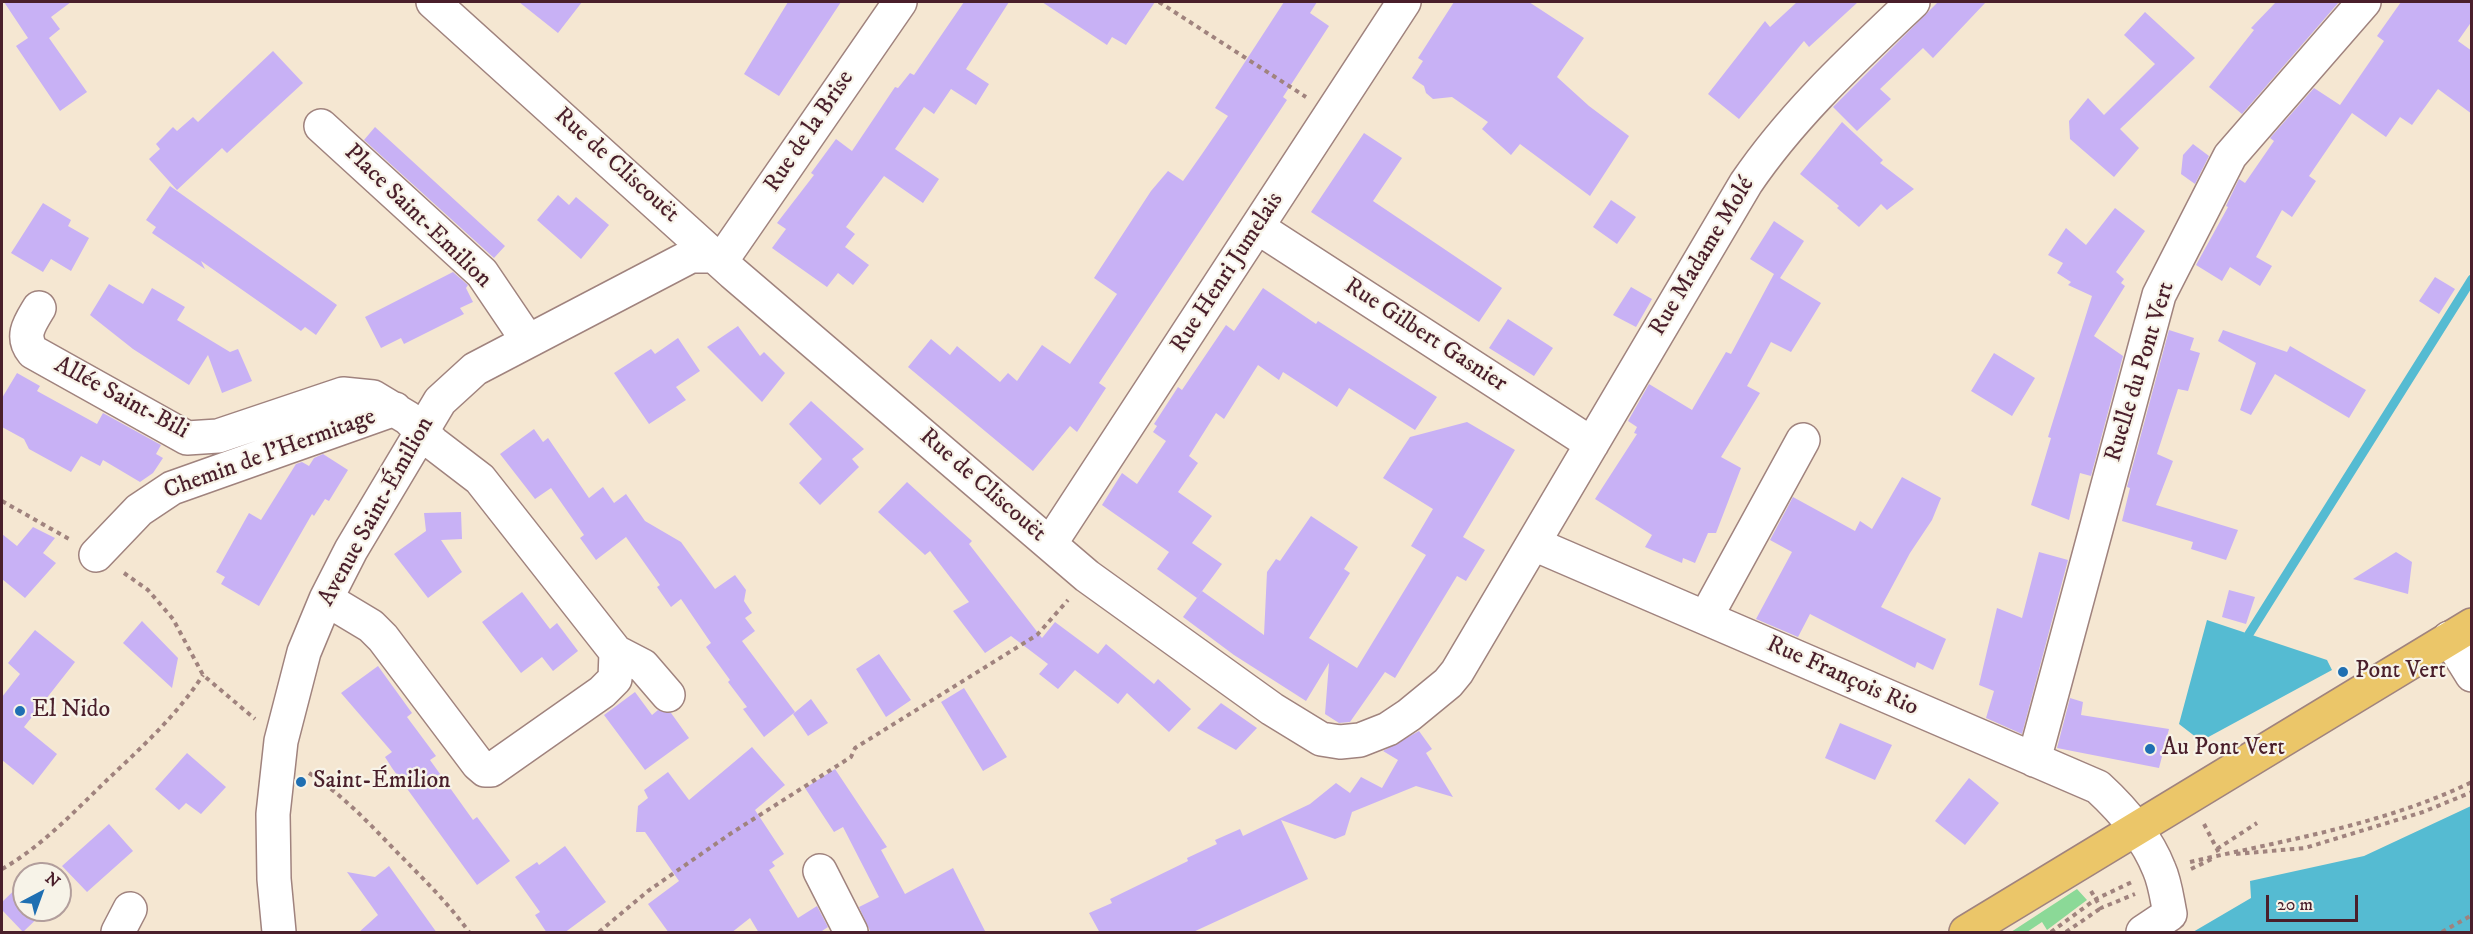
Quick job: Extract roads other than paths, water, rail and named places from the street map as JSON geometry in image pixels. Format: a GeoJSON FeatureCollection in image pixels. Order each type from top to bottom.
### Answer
{"type":"FeatureCollection","features":[{"type":"Feature","properties":{"kind":"main road"},"geometry":{"type":"LineString","coordinates":[[1966,933],[2461,632]]}},
{"type":"Feature","properties":{"kind":"street","name":"Rue de Cliscouët"},"geometry":{"type":"LineString","coordinates":[[433,2],[715,256],[1087,576],[1272,710],[1321,739],[1340,742],[1360,740],[1388,729],[1448,683],[1534,544]]}},
{"type":"Feature","properties":{"kind":"street","name":"Rue de la Brise"},"geometry":{"type":"LineString","coordinates":[[715,256],[728,251],[900,2]]}},
{"type":"Feature","properties":{"kind":"street","name":"Rue Henri Jumelais"},"geometry":{"type":"LineString","coordinates":[[1050,544],[1404,2]]}},
{"type":"Feature","properties":{"kind":"street","name":"Rue Madame Molé"},"geometry":{"type":"LineString","coordinates":[[1534,544],[1746,183],[1771,146],[1828,82],[1913,2]]}},
{"type":"Feature","properties":{"kind":"street","name":"Ruelle du Pont Vert"},"geometry":{"type":"LineString","coordinates":[[2034,760],[2159,295],[2230,156],[2364,2]]}},
{"type":"Feature","properties":{"kind":"street","name":"Place Saint-Emilion"},"geometry":{"type":"LineString","coordinates":[[321,126],[482,273],[528,341]]}},
{"type":"Feature","properties":{"kind":"street","name":"Rue Gilbert Gasnier"},"geometry":{"type":"LineString","coordinates":[[1257,227],[1592,444]]}},
{"type":"Feature","properties":{"kind":"street","name":"Avenue Saint-Émilion"},"geometry":{"type":"LineString","coordinates":[[279,933],[274,879],[273,814],[280,747],[304,652],[326,599],[351,550],[440,401],[475,369],[528,341],[691,256],[715,256]]}},
{"type":"Feature","properties":{"kind":"street","name":"Allée Saint-Bili"},"geometry":{"type":"LineString","coordinates":[[39,308],[27,329],[27,345],[33,352],[188,438],[218,436],[343,394],[373,397],[394,409],[480,479],[616,652]]}},
{"type":"Feature","properties":{"kind":"street","name":"Chemin de l'Hermitage"},"geometry":{"type":"LineString","coordinates":[[96,555],[139,510],[172,488],[394,409]]}},
{"type":"Feature","properties":{"kind":"street"},"geometry":{"type":"LineString","coordinates":[[1706,617],[1803,440]]}},
{"type":"Feature","properties":{"kind":"street","name":"Rue François Rio"},"geometry":{"type":"LineString","coordinates":[[1534,544],[2098,787],[2120,807],[2136,828],[2161,876],[2170,914],[2143,933]]}},
{"type":"Feature","properties":{"kind":"street"},"geometry":{"type":"LineString","coordinates":[[326,599],[371,626],[383,638],[478,764],[485,770],[491,770],[602,692],[615,679],[616,652],[643,666],[668,695]]}},
{"type":"Feature","properties":{"kind":"street"},"geometry":{"type":"LineString","coordinates":[[2461,632],[2472,675]]}},
{"type":"Feature","properties":{"kind":"street"},"geometry":{"type":"LineString","coordinates":[[820,871],[851,933]]}},
{"type":"Feature","properties":{"kind":"water"},"geometry":{"type":"Polygon","coordinates":[[[2207,620],[2327,660],[2332,670],[2201,741],[2179,724],[2207,620]]]}},
{"type":"Feature","properties":{"kind":"water"},"geometry":{"type":"Polygon","coordinates":[[[2471,806],[2471,932],[2193,932],[2251,898],[2250,881],[2364,856],[2471,806]]]}},
{"type":"Feature","properties":{"kind":"waterway"},"geometry":{"type":"LineString","coordinates":[[2249,634],[2472,279]]}},
{"type":"Feature","properties":{"kind":"place","name":"Pont Vert"},"geometry":{"type":"Point","coordinates":[2343,672]}},
{"type":"Feature","properties":{"kind":"place","name":"El Nido"},"geometry":{"type":"Point","coordinates":[20,711]}},
{"type":"Feature","properties":{"kind":"place","name":"Au Pont Vert"},"geometry":{"type":"Point","coordinates":[2150,749]}},
{"type":"Feature","properties":{"kind":"place","name":"Saint-Émilion"},"geometry":{"type":"Point","coordinates":[301,782]}}]}
